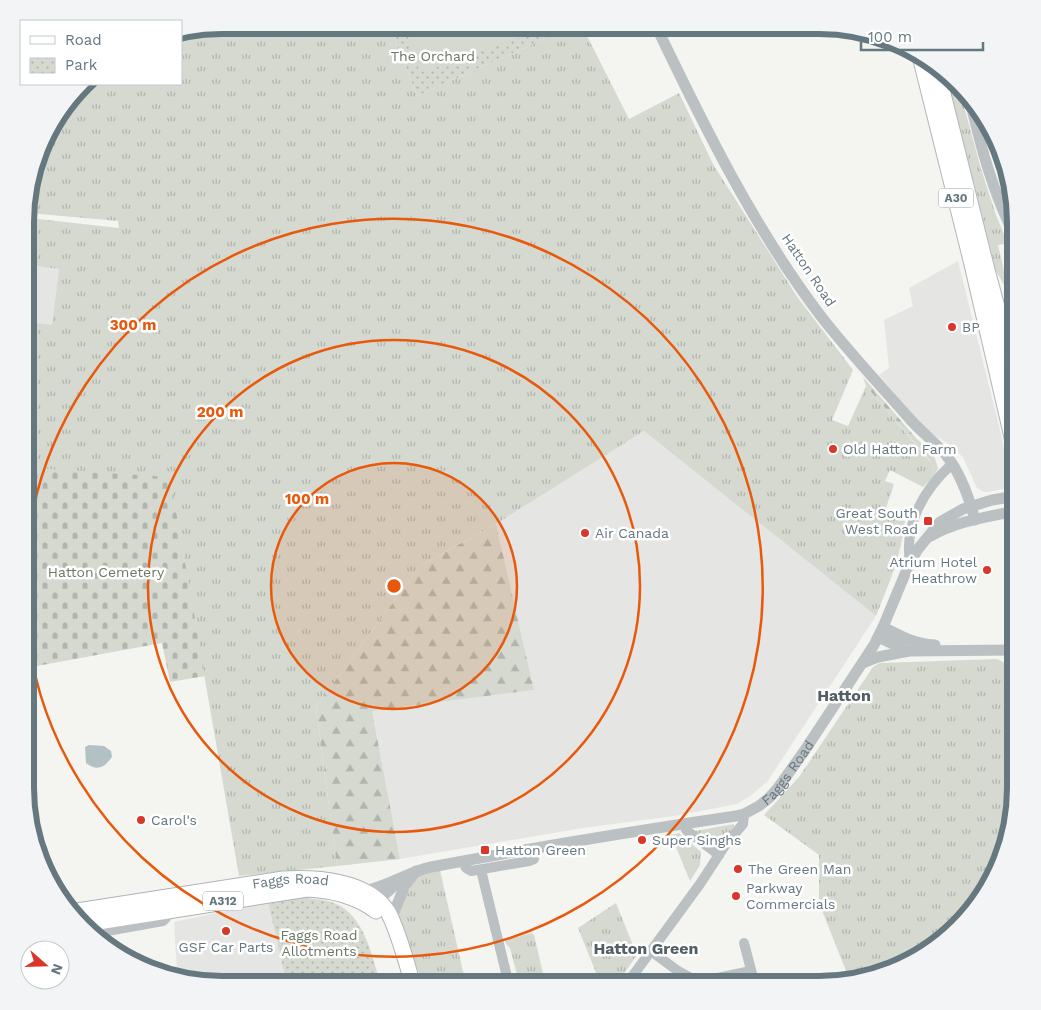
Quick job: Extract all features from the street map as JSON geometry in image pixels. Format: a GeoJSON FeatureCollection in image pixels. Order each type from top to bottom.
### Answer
{"type":"FeatureCollection","features":[{"type":"Feature","properties":{"kind":"highway","name":"A30"},"geometry":{"type":"LineString","coordinates":[[923,66],[972,262],[1007,413]]}},
{"type":"Feature","properties":{"kind":"highway","name":"A30"},"geometry":{"type":"LineString","coordinates":[[938,77],[986,272],[1007,348]]}},
{"type":"Feature","properties":{"kind":"main road","name":"Faggs Road"},"geometry":{"type":"LineString","coordinates":[[91,923],[255,882],[300,878],[338,882],[363,891]]}},
{"type":"Feature","properties":{"kind":"main road","name":"Faggs Road"},"geometry":{"type":"LineString","coordinates":[[80,911],[307,889],[334,892],[374,904]]}},
{"type":"Feature","properties":{"kind":"main road","name":"A312"},"geometry":{"type":"LineString","coordinates":[[363,891],[393,925],[410,976]]}},
{"type":"Feature","properties":{"kind":"street","name":"Hatton Road"},"geometry":{"type":"LineString","coordinates":[[660,34],[696,109],[728,169],[798,283],[824,320],[919,429],[940,448],[952,464],[968,495],[975,520]]}},
{"type":"Feature","properties":{"kind":"street"},"geometry":{"type":"LineString","coordinates":[[974,116],[981,146],[1007,219]]}},
{"type":"Feature","properties":{"kind":"street"},"geometry":{"type":"LineString","coordinates":[[910,562],[912,521],[917,507],[938,478],[952,464]]}},
{"type":"Feature","properties":{"kind":"street","name":"Faggs Road"},"geometry":{"type":"LineString","coordinates":[[363,891],[412,872],[463,861],[744,814],[759,806],[778,788],[863,663],[881,632],[910,562],[926,539],[940,522],[951,514],[972,506],[1007,498]]}},
{"type":"Feature","properties":{"kind":"street"},"geometry":{"type":"LineString","coordinates":[[926,539],[947,529],[975,520],[1007,513]]}},
{"type":"Feature","properties":{"kind":"street"},"geometry":{"type":"LineString","coordinates":[[881,632],[925,644],[1007,643]]}},
{"type":"Feature","properties":{"kind":"street"},"geometry":{"type":"LineString","coordinates":[[881,632],[910,651]]}},
{"type":"Feature","properties":{"kind":"street"},"geometry":{"type":"LineString","coordinates":[[863,663],[878,657],[910,651],[1007,650]]}},
{"type":"Feature","properties":{"kind":"street"},"geometry":{"type":"LineString","coordinates":[[632,976],[742,824],[744,814]]}},
{"type":"Feature","properties":{"kind":"street"},"geometry":{"type":"LineString","coordinates":[[684,824],[686,830],[719,855]]}},
{"type":"Feature","properties":{"kind":"street"},"geometry":{"type":"LineString","coordinates":[[463,861],[464,866],[468,870],[481,870],[534,859],[535,848]]}},
{"type":"Feature","properties":{"kind":"street"},"geometry":{"type":"LineString","coordinates":[[481,870],[507,976]]}},
{"type":"Feature","properties":{"kind":"street"},"geometry":{"type":"LineString","coordinates":[[374,904],[412,872]]}},
{"type":"Feature","properties":{"kind":"street"},"geometry":{"type":"LineString","coordinates":[[393,925],[405,885],[412,872]]}},
{"type":"Feature","properties":{"kind":"street"},"geometry":{"type":"LineString","coordinates":[[101,932],[163,921],[166,918],[166,904]]}},
{"type":"Feature","properties":{"kind":"street"},"geometry":{"type":"LineString","coordinates":[[744,943],[752,976]]}},
{"type":"Feature","properties":{"kind":"street"},"geometry":{"type":"LineString","coordinates":[[650,951],[686,976]]}},
{"type":"Feature","properties":{"kind":"street"},"geometry":{"type":"LineString","coordinates":[[727,976],[751,971]]}},
{"type":"Feature","properties":{"kind":"shaded area"},"geometry":{"type":"Polygon","coordinates":[[[958,261],[1001,434],[1007,463],[1007,488],[984,492],[977,488],[963,457],[922,425],[879,375],[889,368],[884,320],[913,306],[909,288],[958,261]]]}},
{"type":"Feature","properties":{"kind":"shaded area"},"geometry":{"type":"Polygon","coordinates":[[[34,266],[59,269],[52,326],[34,323],[34,266]]]}},
{"type":"Feature","properties":{"kind":"shaded area"},"geometry":{"type":"Polygon","coordinates":[[[644,431],[876,616],[767,782],[737,804],[674,816],[583,828],[400,859],[372,711],[534,690],[496,524],[644,431]]]}},
{"type":"Feature","properties":{"kind":"shaded area"},"geometry":{"type":"Polygon","coordinates":[[[89,745],[104,746],[111,751],[112,757],[104,766],[97,768],[90,766],[86,763],[85,747],[89,745]]]}},
{"type":"Feature","properties":{"kind":"shaded area"},"geometry":{"type":"Polygon","coordinates":[[[268,902],[285,976],[210,976],[177,971],[174,922],[268,902]]]}},
{"type":"Feature","properties":{"kind":"green space"},"geometry":{"type":"Polygon","coordinates":[[[210,34],[393,34],[417,96],[555,34],[586,34],[629,119],[679,93],[713,164],[798,298],[853,370],[832,420],[848,426],[866,386],[934,466],[932,473],[934,476],[923,487],[890,470],[885,481],[894,484],[884,514],[905,521],[890,581],[876,616],[644,431],[496,524],[420,566],[316,707],[337,866],[239,876],[170,478],[34,468],[34,323],[52,325],[59,269],[34,266],[34,219],[119,228],[118,221],[34,213],[37,185],[48,150],[59,128],[73,107],[94,85],[182,85],[182,38],[210,34]]]}},
{"type":"Feature","properties":{"kind":"green space","name":"The Orchard"},"geometry":{"type":"Polygon","coordinates":[[[393,34],[555,34],[417,96],[393,34]]]}},
{"type":"Feature","properties":{"kind":"green space"},"geometry":{"type":"Polygon","coordinates":[[[407,34],[530,34],[420,73],[407,34]]]}},
{"type":"Feature","properties":{"kind":"green space"},"geometry":{"type":"Polygon","coordinates":[[[949,87],[962,101],[981,169],[996,215],[1007,240],[1007,249],[1004,244],[998,245],[1007,290],[996,271],[949,87]]]}},
{"type":"Feature","properties":{"kind":"green space"},"geometry":{"type":"Polygon","coordinates":[[[863,377],[934,456],[938,468],[934,476],[932,473],[934,466],[866,386],[863,377]]]}},
{"type":"Feature","properties":{"kind":"green space","name":"Hatton Cemetery"},"geometry":{"type":"Polygon","coordinates":[[[34,468],[170,477],[205,676],[170,682],[162,643],[34,667],[34,468]]]}},
{"type":"Feature","properties":{"kind":"green space"},"geometry":{"type":"Polygon","coordinates":[[[496,524],[534,690],[372,711],[400,859],[337,866],[316,707],[420,566],[496,524]]]}},
{"type":"Feature","properties":{"kind":"green space"},"geometry":{"type":"Polygon","coordinates":[[[997,659],[1007,664],[1006,812],[1001,837],[988,871],[968,903],[952,921],[934,937],[902,957],[868,970],[847,974],[819,903],[819,855],[764,815],[799,777],[873,667],[880,663],[997,659]]]}},
{"type":"Feature","properties":{"kind":"green space"},"geometry":{"type":"Polygon","coordinates":[[[734,824],[734,827],[716,845],[695,831],[734,824]]]}},
{"type":"Feature","properties":{"kind":"green space"},"geometry":{"type":"Polygon","coordinates":[[[679,833],[701,852],[700,865],[690,881],[671,835],[679,833]]]}},
{"type":"Feature","properties":{"kind":"green space"},"geometry":{"type":"Polygon","coordinates":[[[440,870],[464,976],[420,976],[398,914],[413,881],[421,873],[440,870]]]}},
{"type":"Feature","properties":{"kind":"green space","name":"Faggs Road Allotments"},"geometry":{"type":"Polygon","coordinates":[[[299,897],[334,903],[345,909],[353,917],[366,938],[378,976],[285,976],[268,902],[299,897]]]}},
{"type":"Feature","properties":{"kind":"green space"},"geometry":{"type":"Polygon","coordinates":[[[616,903],[637,955],[622,976],[597,976],[578,928],[616,903]]]}},
{"type":"Feature","properties":{"kind":"green space"},"geometry":{"type":"Polygon","coordinates":[[[532,933],[544,976],[517,976],[510,948],[505,940],[532,933]]]}},
{"type":"Feature","properties":{"kind":"place","name":"BP"},"geometry":{"type":"Point","coordinates":[952,327]}},
{"type":"Feature","properties":{"kind":"place","name":"Old Hatton Farm"},"geometry":{"type":"Point","coordinates":[833,449]}},
{"type":"Feature","properties":{"kind":"place","name":"Great South West Road"},"geometry":{"type":"Point","coordinates":[928,521]}},
{"type":"Feature","properties":{"kind":"place","name":"Air Canada"},"geometry":{"type":"Point","coordinates":[585,533]}},
{"type":"Feature","properties":{"kind":"place","name":"Atrium Hotel Heathrow"},"geometry":{"type":"Point","coordinates":[987,570]}},
{"type":"Feature","properties":{"kind":"place","name":"Carol's"},"geometry":{"type":"Point","coordinates":[141,820]}},
{"type":"Feature","properties":{"kind":"place","name":"Super Singhs"},"geometry":{"type":"Point","coordinates":[642,840]}},
{"type":"Feature","properties":{"kind":"place","name":"Hatton Green"},"geometry":{"type":"Point","coordinates":[485,850]}},
{"type":"Feature","properties":{"kind":"place","name":"The Green Man"},"geometry":{"type":"Point","coordinates":[738,869]}},
{"type":"Feature","properties":{"kind":"place","name":"Parkway Commercials"},"geometry":{"type":"Point","coordinates":[736,896]}},
{"type":"Feature","properties":{"kind":"place","name":"GSF Car Parts"},"geometry":{"type":"Point","coordinates":[226,931]}},
{"type":"Feature","properties":{"kind":"district","name":"Hatton"},"geometry":{"type":"Point","coordinates":[844,695]}},
{"type":"Feature","properties":{"kind":"district","name":"Hatton Green"},"geometry":{"type":"Point","coordinates":[646,948]}}]}
